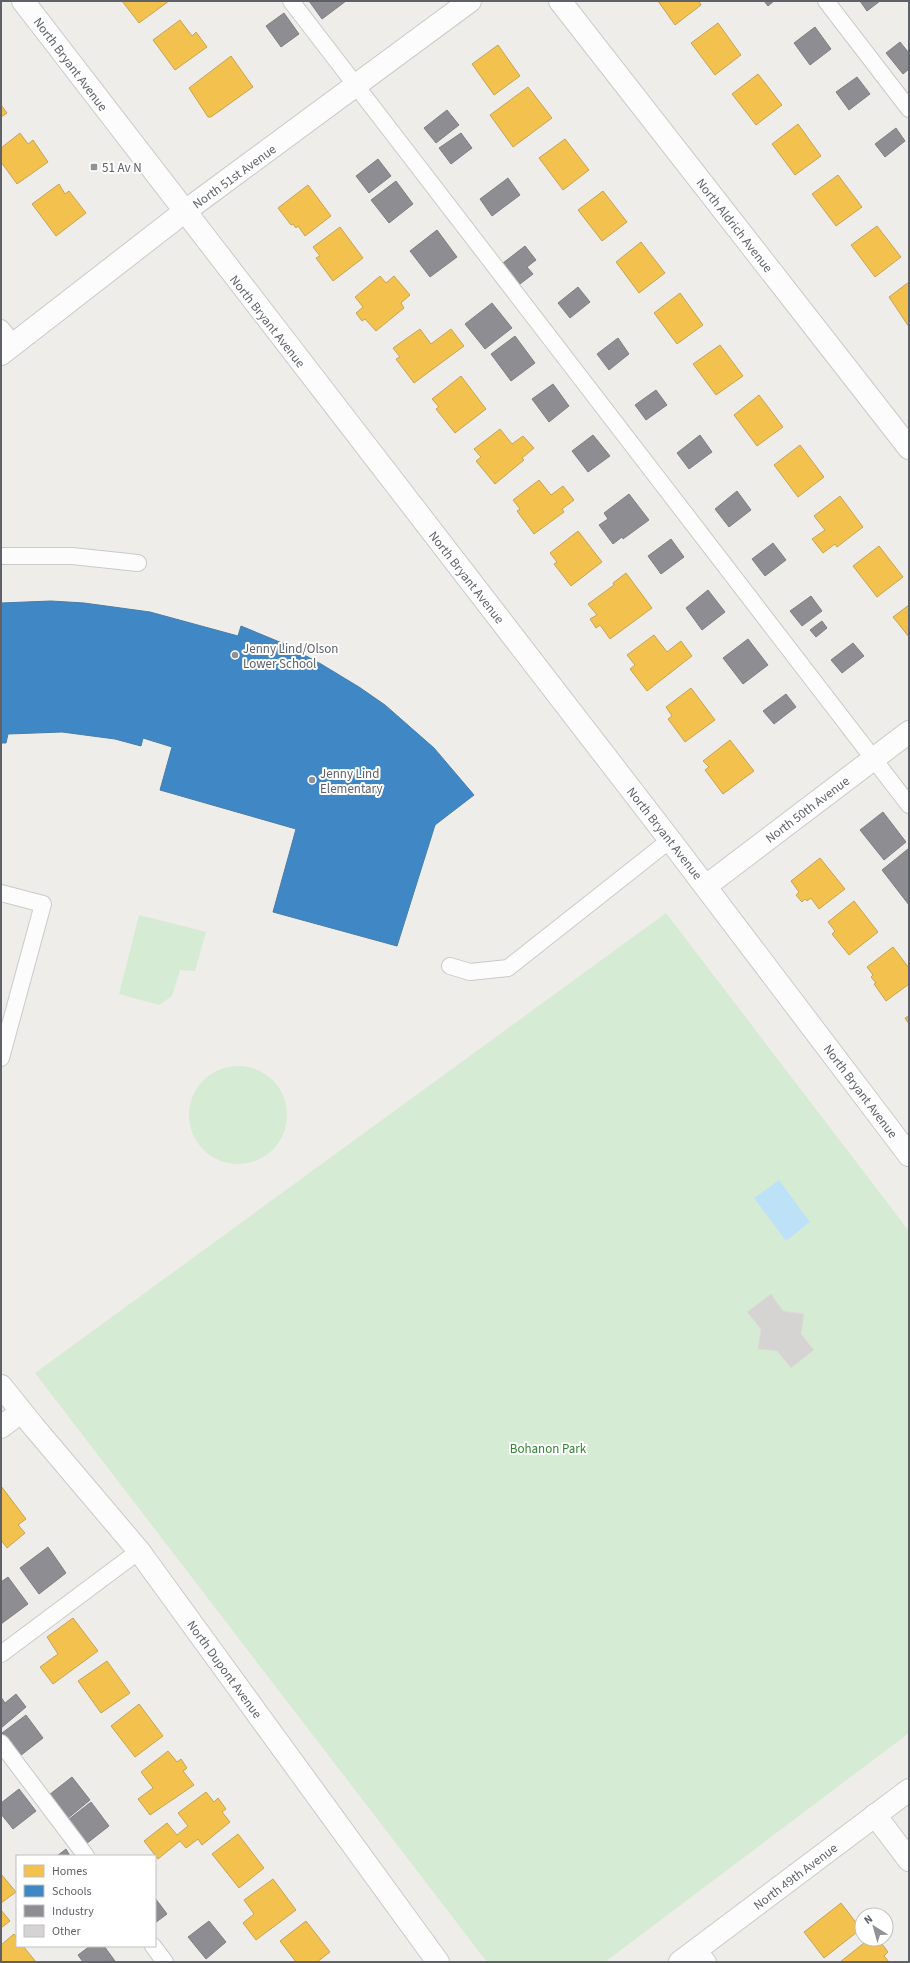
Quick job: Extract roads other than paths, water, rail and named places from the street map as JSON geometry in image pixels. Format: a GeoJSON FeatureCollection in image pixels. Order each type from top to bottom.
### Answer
{"type":"FeatureCollection","features":[{"type":"Feature","properties":{"kind":"street","name":"North Bryant Avenue"},"geometry":{"type":"LineString","coordinates":[[23,1],[184,212],[706,886],[909,1155]]}},
{"type":"Feature","properties":{"kind":"street","name":"North 51st Avenue"},"geometry":{"type":"LineString","coordinates":[[5,342],[356,87],[470,1]]}},
{"type":"Feature","properties":{"kind":"street","name":"North Aldrich Avenue"},"geometry":{"type":"LineString","coordinates":[[560,1],[909,448]]}},
{"type":"Feature","properties":{"kind":"street","name":"North 50th Avenue"},"geometry":{"type":"LineString","coordinates":[[706,886],[909,732]]}},
{"type":"Feature","properties":{"kind":"street","name":"North Dupont Avenue"},"geometry":{"type":"LineString","coordinates":[[1,1386],[21,1412],[139,1550],[438,1962]]}},
{"type":"Feature","properties":{"kind":"street"},"geometry":{"type":"LineString","coordinates":[[1,1427],[21,1412]]}},
{"type":"Feature","properties":{"kind":"street","name":"North 49th Avenue"},"geometry":{"type":"LineString","coordinates":[[680,1962],[703,1955],[875,1815],[909,1790]]}},
{"type":"Feature","properties":{"kind":"street"},"geometry":{"type":"LineString","coordinates":[[875,1815],[909,1860]]}},
{"type":"Feature","properties":{"kind":"lane"},"geometry":{"type":"LineString","coordinates":[[291,1],[909,805]]}},
{"type":"Feature","properties":{"kind":"lane"},"geometry":{"type":"LineString","coordinates":[[826,1],[909,109]]}},
{"type":"Feature","properties":{"kind":"lane"},"geometry":{"type":"LineString","coordinates":[[1,556],[72,556],[138,563]]}},
{"type":"Feature","properties":{"kind":"lane"},"geometry":{"type":"LineString","coordinates":[[450,966],[470,972],[508,968],[670,840]]}},
{"type":"Feature","properties":{"kind":"lane"},"geometry":{"type":"LineString","coordinates":[[1,893],[43,904],[1,1058]]}},
{"type":"Feature","properties":{"kind":"lane"},"geometry":{"type":"LineString","coordinates":[[1,1654],[139,1550]]}},
{"type":"Feature","properties":{"kind":"lane"},"geometry":{"type":"LineString","coordinates":[[1,1743],[85,1855]]}},
{"type":"Feature","properties":{"kind":"lane"},"geometry":{"type":"LineString","coordinates":[[154,1947],[165,1962]]}},
{"type":"Feature","properties":{"kind":"water"},"geometry":{"type":"Polygon","coordinates":[[[779,1180],[810,1222],[786,1241],[754,1198],[779,1180]]]}},
{"type":"Feature","properties":{"kind":"place","name":"51 Av N"},"geometry":{"type":"Point","coordinates":[94,167]}},
{"type":"Feature","properties":{"kind":"place","name":"Jenny Lind/Olson Lower School"},"geometry":{"type":"Point","coordinates":[235,655]}},
{"type":"Feature","properties":{"kind":"place","name":"Jenny Lind Elementary"},"geometry":{"type":"Point","coordinates":[312,780]}},
{"type":"Feature","properties":{"kind":"park label","name":"Bohanon Park"},"geometry":{"type":"Point","coordinates":[548,1448]}}]}
